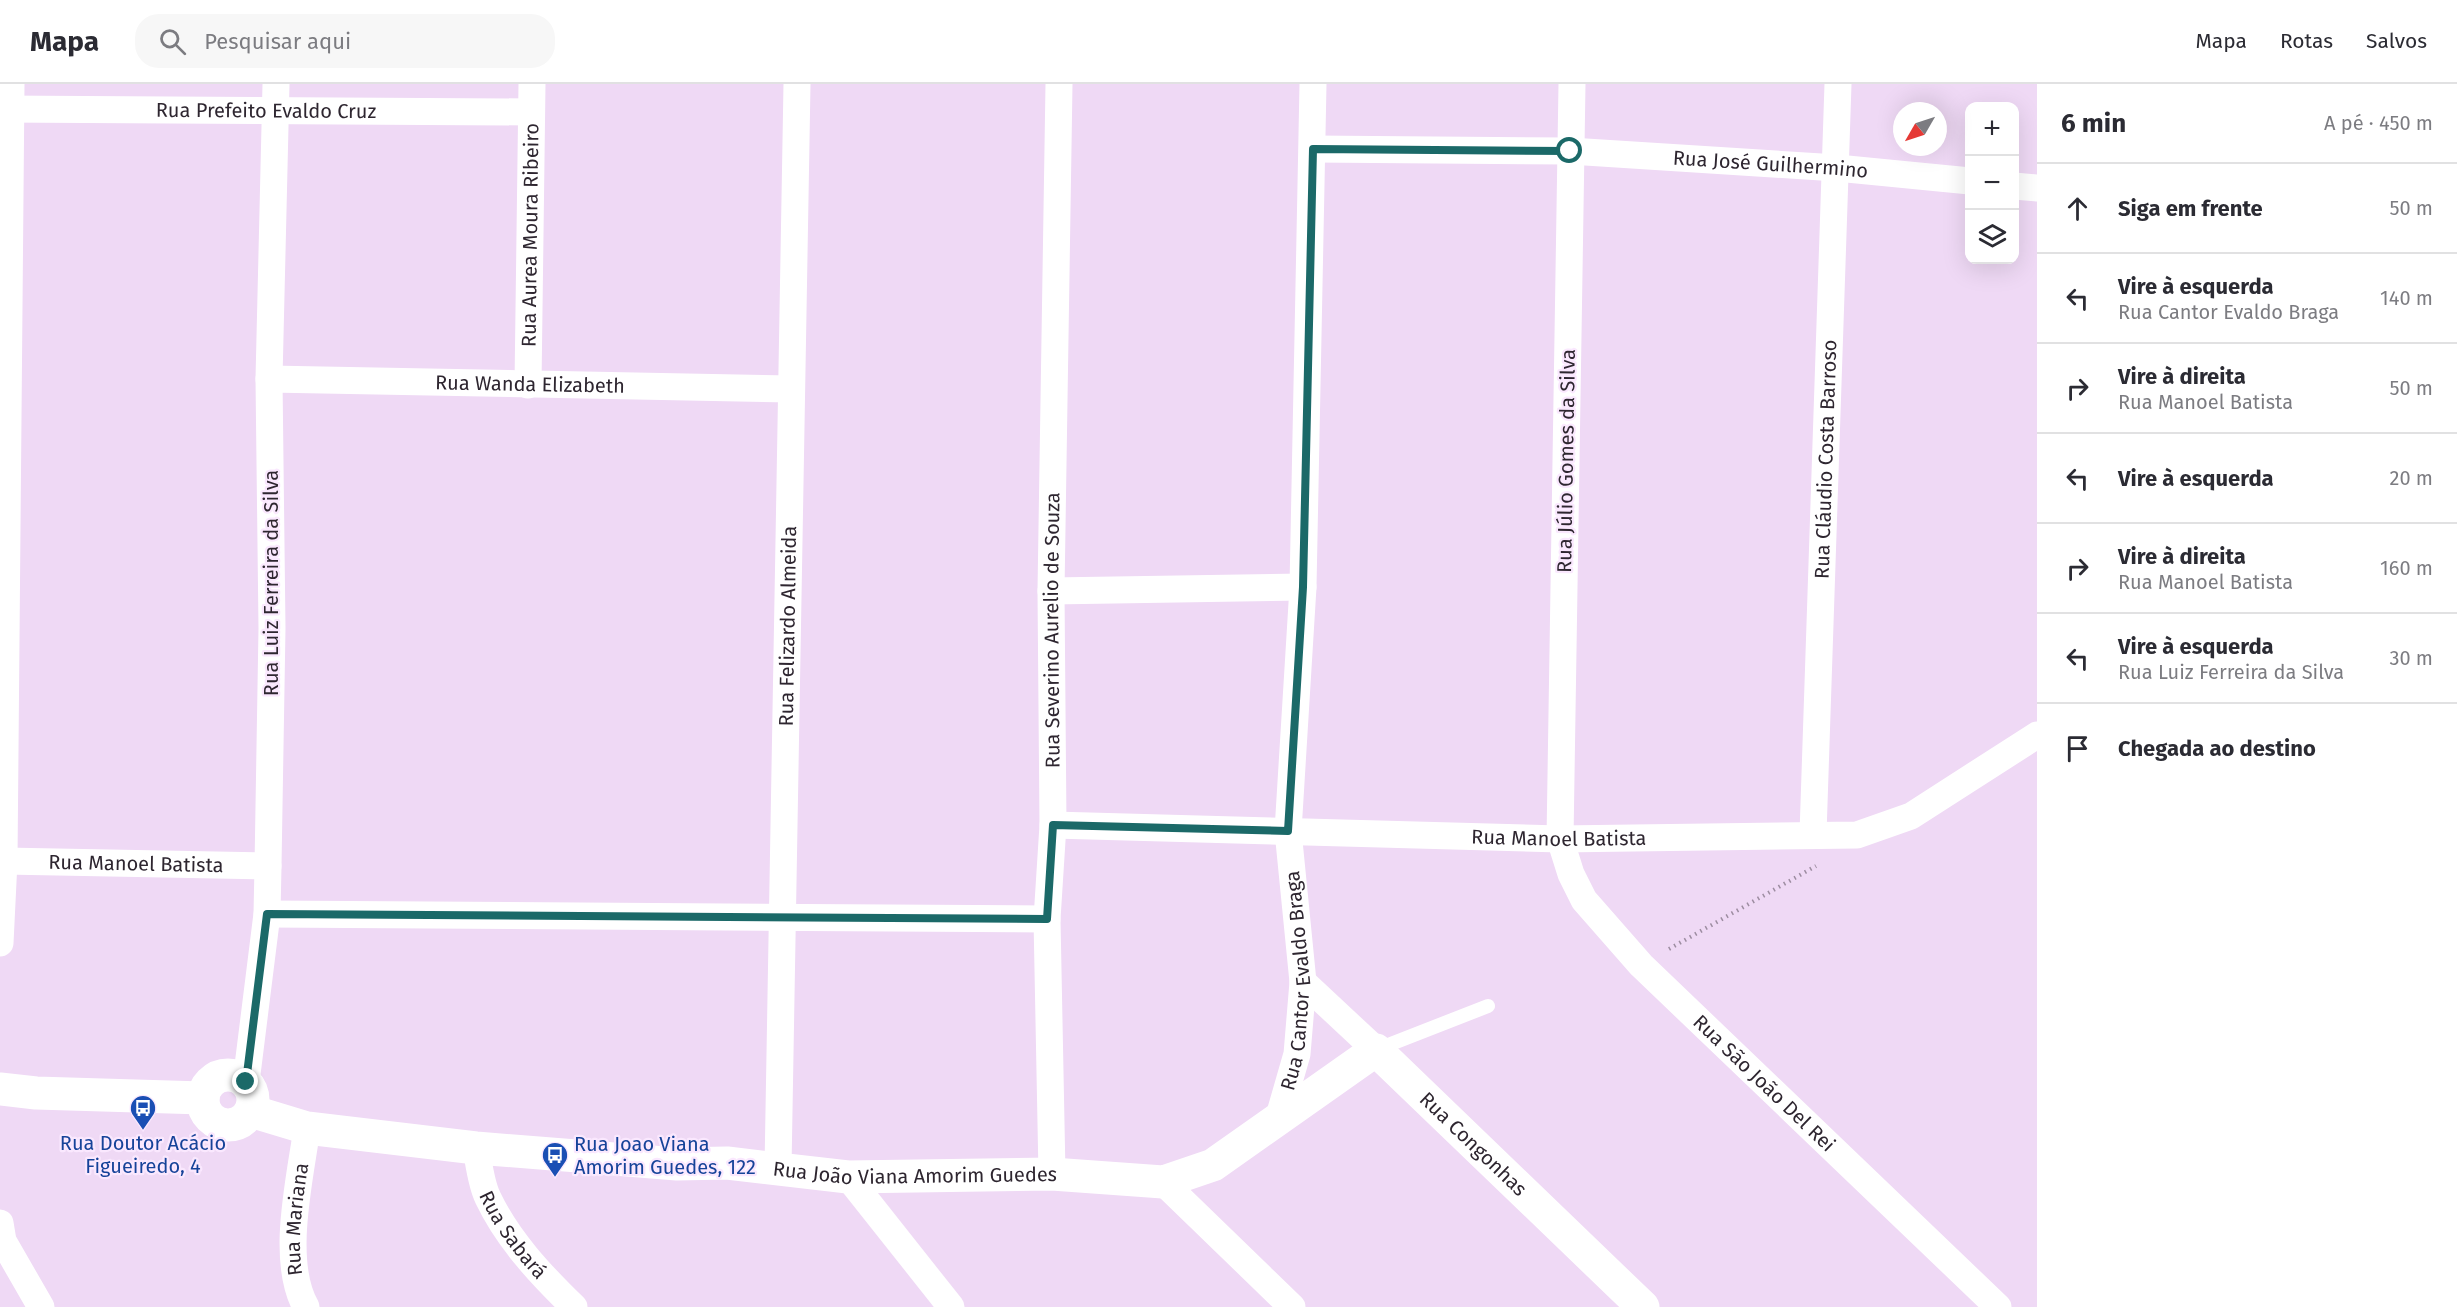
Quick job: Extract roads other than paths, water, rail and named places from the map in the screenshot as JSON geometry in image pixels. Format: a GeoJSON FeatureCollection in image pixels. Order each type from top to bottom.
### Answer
{"type":"FeatureCollection","features":[{"type":"Feature","properties":{"kind":"street","name":"Rua Aurea Moura Ribeiro"},"geometry":{"type":"LineString","coordinates":[[528,385],[532,84]]}},
{"type":"Feature","properties":{"kind":"street","name":"Rua Felizardo Almeida"},"geometry":{"type":"LineString","coordinates":[[778,1168],[797,84]]}},
{"type":"Feature","properties":{"kind":"street","name":"Rua Severino Aurelio de Souza"},"geometry":{"type":"LineString","coordinates":[[1052,1174],[1047,919],[1053,825],[1051,591],[1059,84]]}},
{"type":"Feature","properties":{"kind":"street","name":"Rua Cantor Evaldo Braga"},"geometry":{"type":"LineString","coordinates":[[1278,1120],[1297,1054],[1303,982],[1288,831],[1303,587],[1313,84]]}},
{"type":"Feature","properties":{"kind":"street","name":"Rua Júlio Gomes da Silva"},"geometry":{"type":"LineString","coordinates":[[1560,839],[1572,84]]}},
{"type":"Feature","properties":{"kind":"street","name":"Rua Cláudio Costa Barroso"},"geometry":{"type":"LineString","coordinates":[[1813,834],[1839,84]]}},
{"type":"Feature","properties":{"kind":"street","name":"Rua Prefeito Evaldo Cruz"},"geometry":{"type":"LineString","coordinates":[[7,101],[276,97],[531,112]]}},
{"type":"Feature","properties":{"kind":"street","name":"Rua Luiz Ferreira da Silva"},"geometry":{"type":"LineString","coordinates":[[248,1097],[267,914],[272,628],[269,379],[276,97]]}},
{"type":"Feature","properties":{"kind":"street"},"geometry":{"type":"LineString","coordinates":[[0,943],[4,861],[7,101]]}},
{"type":"Feature","properties":{"kind":"street","name":"Rua José Guilhermino"},"geometry":{"type":"LineString","coordinates":[[1313,149],[1570,151],[1837,168],[1965,181]]}},
{"type":"Feature","properties":{"kind":"street"},"geometry":{"type":"LineString","coordinates":[[2019,186],[2037,188]]}},
{"type":"Feature","properties":{"kind":"street","name":"Rua Wanda Elizabeth"},"geometry":{"type":"LineString","coordinates":[[269,379],[791,389]]}},
{"type":"Feature","properties":{"kind":"street"},"geometry":{"type":"LineString","coordinates":[[1051,591],[1303,587]]}},
{"type":"Feature","properties":{"kind":"street","name":"Rua Manoel Batista"},"geometry":{"type":"LineString","coordinates":[[1053,825],[1560,839],[1857,834],[1911,816],[2037,735]]}},
{"type":"Feature","properties":{"kind":"street","name":"Rua São João Del Rei"},"geometry":{"type":"LineString","coordinates":[[1560,839],[1571,874],[1584,900],[1641,965],[1998,1307]]}},
{"type":"Feature","properties":{"kind":"street","name":"Rua Manoel Batista"},"geometry":{"type":"LineString","coordinates":[[4,861],[268,866]]}},
{"type":"Feature","properties":{"kind":"street"},"geometry":{"type":"LineString","coordinates":[[267,914],[1047,919]]}},
{"type":"Feature","properties":{"kind":"street","name":"Rua Congonhas"},"geometry":{"type":"LineString","coordinates":[[1303,982],[1642,1307]]}},
{"type":"Feature","properties":{"kind":"street","name":"Rua João Viana Amorim Guedes"},"geometry":{"type":"LineString","coordinates":[[248,1097],[307,1128],[476,1148],[677,1164],[727,1163],[848,1177],[1052,1174],[1163,1182],[1213,1165],[1376,1050]]}},
{"type":"Feature","properties":{"kind":"street"},"geometry":{"type":"LineString","coordinates":[[0,1089],[36,1093],[203,1098],[208,1115],[222,1124],[238,1123],[248,1097]]}},
{"type":"Feature","properties":{"kind":"street","name":"Rua Mariana"},"geometry":{"type":"LineString","coordinates":[[306,1307],[300,1297],[294,1247],[294,1225],[307,1128]]}},
{"type":"Feature","properties":{"kind":"street","name":"Rua Sabará"},"geometry":{"type":"LineString","coordinates":[[476,1148],[486,1196],[500,1220],[530,1262],[574,1307]]}},
{"type":"Feature","properties":{"kind":"street"},"geometry":{"type":"LineString","coordinates":[[848,1177],[951,1307]]}},
{"type":"Feature","properties":{"kind":"street"},"geometry":{"type":"LineString","coordinates":[[1163,1182],[1292,1307]]}},
{"type":"Feature","properties":{"kind":"street"},"geometry":{"type":"LineString","coordinates":[[0,1223],[3,1241],[11,1258],[41,1307]]}},
{"type":"Feature","properties":{"kind":"lane"},"geometry":{"type":"LineString","coordinates":[[1376,1050],[1488,1006]]}},
{"type":"Feature","properties":{"kind":"place","name":"Rua Doutor Acácio Figueiredo, 4"},"geometry":{"type":"Point","coordinates":[143,1131]}},
{"type":"Feature","properties":{"kind":"place","name":"Rua Joao Viana Amorim Guedes, 122"},"geometry":{"type":"Point","coordinates":[555,1178]}}]}
